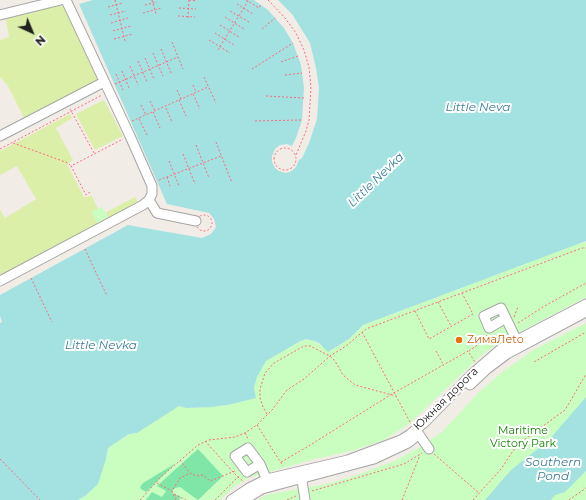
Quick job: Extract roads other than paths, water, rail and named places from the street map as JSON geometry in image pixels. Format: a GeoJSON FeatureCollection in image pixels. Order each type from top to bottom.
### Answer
{"type":"FeatureCollection","features":[{"type":"Feature","properties":{"kind":"street"},"geometry":{"type":"LineString","coordinates":[[0,15],[61,0]]}},
{"type":"Feature","properties":{"kind":"street"},"geometry":{"type":"LineString","coordinates":[[0,281],[143,205],[149,200],[152,194],[152,186],[130,136],[112,88],[104,82],[66,0]]}},
{"type":"Feature","properties":{"kind":"street"},"geometry":{"type":"LineString","coordinates":[[0,136],[104,82]]}},
{"type":"Feature","properties":{"kind":"street"},"geometry":{"type":"LineString","coordinates":[[149,200],[157,213],[196,220]]}},
{"type":"Feature","properties":{"kind":"street","name":"Южная дорога"},"geometry":{"type":"LineString","coordinates":[[518,344],[586,304]]}},
{"type":"Feature","properties":{"kind":"street"},"geometry":{"type":"LineString","coordinates":[[489,328],[484,316],[501,308],[518,344]]}},
{"type":"Feature","properties":{"kind":"street","name":"Южная дорога"},"geometry":{"type":"LineString","coordinates":[[231,500],[249,488],[301,475],[348,460],[401,440],[415,430],[481,365],[502,348],[518,344],[586,312]]}},
{"type":"Feature","properties":{"kind":"street"},"geometry":{"type":"LineString","coordinates":[[415,430],[428,449]]}},
{"type":"Feature","properties":{"kind":"street"},"geometry":{"type":"LineString","coordinates":[[260,464],[245,469],[235,456],[248,448],[260,464],[268,483]]}},
{"type":"Feature","properties":{"kind":"street"},"geometry":{"type":"LineString","coordinates":[[301,475],[304,497]]}},
{"type":"Feature","properties":{"kind":"street","name":"Южная дорога"},"geometry":{"type":"LineString","coordinates":[[244,500],[268,483]]}},
{"type":"Feature","properties":{"kind":"water","name":"Little Nevka"},"geometry":{"type":"Polygon","coordinates":[[[93,0],[254,0],[268,10],[284,28],[293,43],[301,65],[304,88],[302,120],[296,138],[292,146],[287,144],[280,145],[275,149],[272,156],[272,162],[275,168],[285,173],[290,172],[296,167],[309,143],[317,119],[319,88],[310,43],[292,14],[278,0],[586,0],[586,241],[363,325],[349,339],[328,352],[319,343],[314,341],[306,339],[299,342],[266,361],[257,377],[254,388],[256,398],[212,407],[186,408],[179,406],[137,433],[129,434],[108,448],[98,484],[85,496],[78,500],[0,500],[0,323],[2,322],[0,316],[0,295],[128,225],[202,238],[211,234],[216,227],[214,219],[209,213],[167,204],[79,4],[93,0]]]}},
{"type":"Feature","properties":{"kind":"water","name":"Southern Pond"},"geometry":{"type":"Polygon","coordinates":[[[586,397],[586,471],[565,492],[555,495],[551,500],[485,500],[511,470],[549,440],[586,397]]]}},
{"type":"Feature","properties":{"kind":"place","name":"ZимаЛеtо"},"geometry":{"type":"Point","coordinates":[459,340]}},
{"type":"Feature","properties":{"kind":"water label","name":"Little Neva"},"geometry":{"type":"Point","coordinates":[478,107]}},
{"type":"Feature","properties":{"kind":"park label","name":"Maritime Victory Park"},"geometry":{"type":"Point","coordinates":[523,437]}}]}
